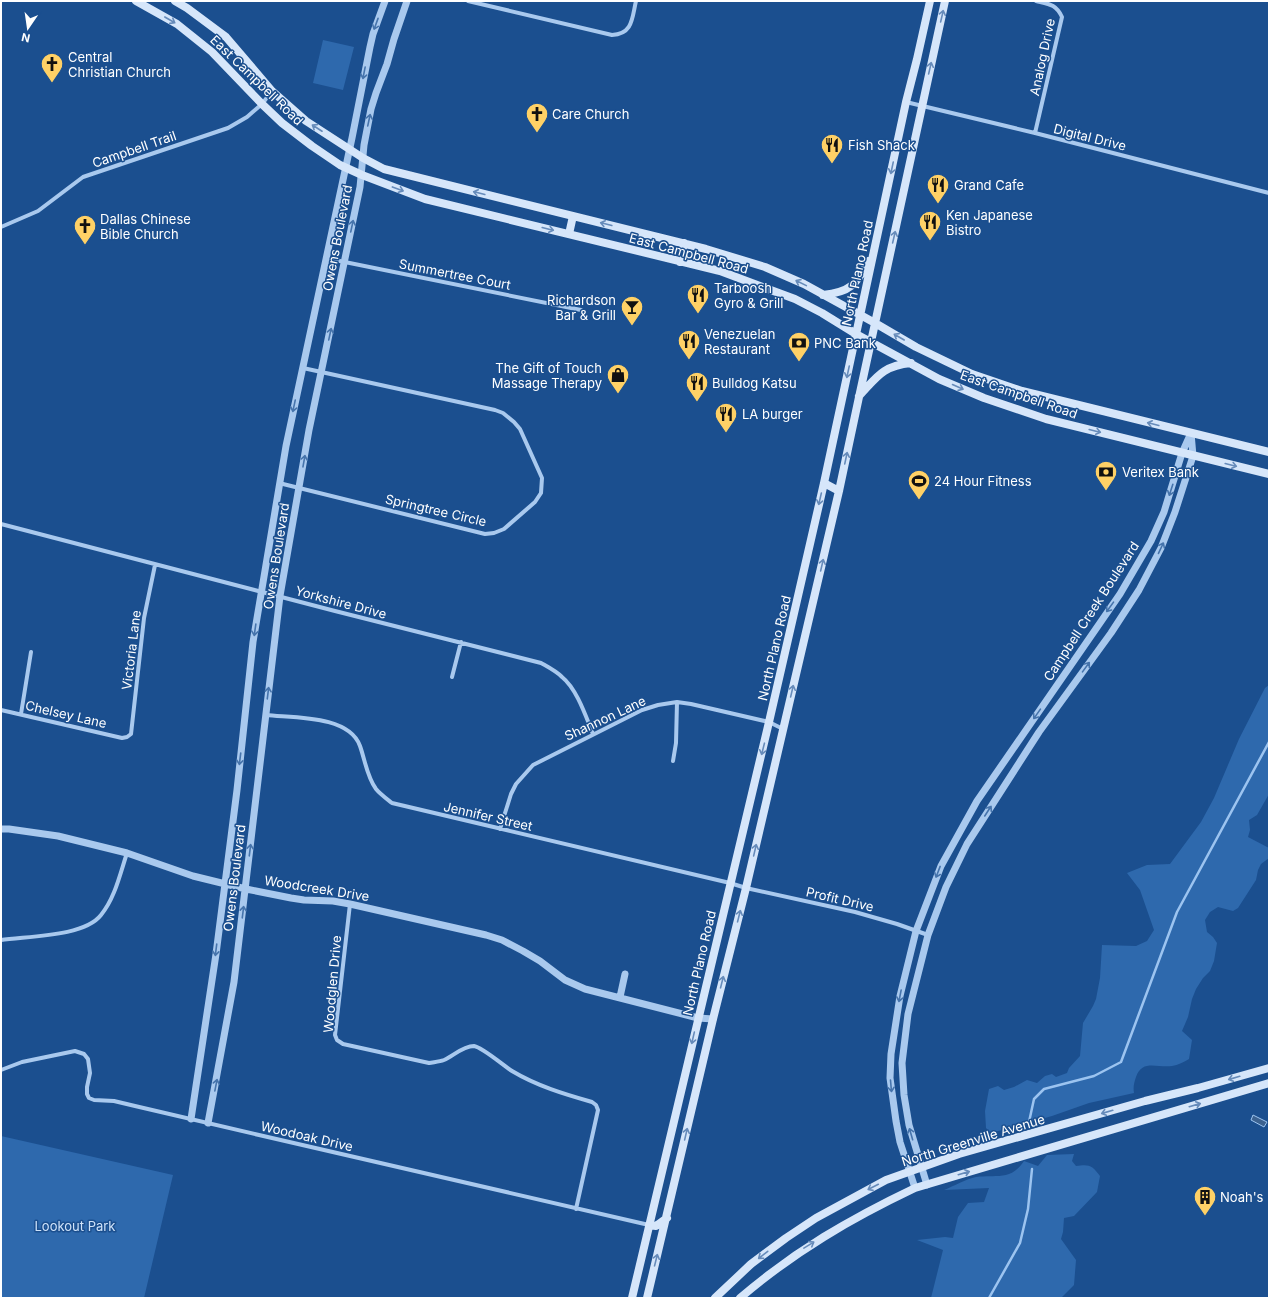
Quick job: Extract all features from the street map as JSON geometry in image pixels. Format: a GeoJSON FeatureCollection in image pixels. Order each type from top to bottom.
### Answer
{"type":"FeatureCollection","features":[{"type":"Feature","properties":{"kind":"main road","name":"East Campbell Road"},"geometry":{"type":"LineString","coordinates":[[136,1],[177,24],[212,52],[282,123],[312,146],[345,168],[425,199],[720,271],[795,299],[939,379],[984,398],[1046,418],[1269,474]]}},
{"type":"Feature","properties":{"kind":"main road","name":"East Campbell Road"},"geometry":{"type":"LineString","coordinates":[[175,1],[226,38],[272,91],[306,121],[349,150],[384,169],[706,248],[765,267],[804,284],[916,347],[972,374],[1022,391],[1269,452]]}},
{"type":"Feature","properties":{"kind":"main road","name":"North Plano Road"},"geometry":{"type":"LineString","coordinates":[[632,1298],[769,722],[824,483],[906,102],[930,1]]}},
{"type":"Feature","properties":{"kind":"main road","name":"North Plano Road"},"geometry":{"type":"LineString","coordinates":[[647,1298],[713,1018],[784,730],[839,491],[858,397],[945,1]]}},
{"type":"Feature","properties":{"kind":"main road"},"geometry":{"type":"LineString","coordinates":[[569,234],[573,216]]}},
{"type":"Feature","properties":{"kind":"main road"},"geometry":{"type":"LineString","coordinates":[[680,262],[684,243]]}},
{"type":"Feature","properties":{"kind":"main road"},"geometry":{"type":"LineString","coordinates":[[823,294],[837,293],[845,290],[853,284],[860,278],[874,252]]}},
{"type":"Feature","properties":{"kind":"main road"},"geometry":{"type":"LineString","coordinates":[[858,397],[879,374],[888,368],[900,364],[911,363]]}},
{"type":"Feature","properties":{"kind":"main road"},"geometry":{"type":"LineString","coordinates":[[824,483],[839,491]]}},
{"type":"Feature","properties":{"kind":"main road","name":"North Greenville Avenue"},"geometry":{"type":"LineString","coordinates":[[715,1298],[752,1264],[786,1238],[816,1218],[886,1180],[959,1154],[1145,1101],[1269,1068]]}},
{"type":"Feature","properties":{"kind":"main road"},"geometry":{"type":"LineString","coordinates":[[740,1298],[774,1270],[803,1249],[873,1208],[915,1188],[1269,1083]]}},
{"type":"Feature","properties":{"kind":"main road"},"geometry":{"type":"LineString","coordinates":[[649,1225],[656,1226],[667,1218]]}},
{"type":"Feature","properties":{"kind":"street","name":"Owens Boulevard"},"geometry":{"type":"LineString","coordinates":[[191,1119],[225,884],[261,591],[279,482],[371,40],[385,1]]}},
{"type":"Feature","properties":{"kind":"street","name":"Owens Boulevard"},"geometry":{"type":"LineString","coordinates":[[208,1123],[234,982],[280,596],[299,487],[362,175],[364,145],[376,93],[407,1]]}},
{"type":"Feature","properties":{"kind":"street"},"geometry":{"type":"LineString","coordinates":[[468,1],[612,35],[625,31],[631,25],[636,1]]}},
{"type":"Feature","properties":{"kind":"street","name":"Analog Drive"},"geometry":{"type":"LineString","coordinates":[[1034,133],[1062,17],[1060,11],[1053,5],[1036,1]]}},
{"type":"Feature","properties":{"kind":"street","name":"Campbell Trail"},"geometry":{"type":"LineString","coordinates":[[1,227],[38,211],[83,177],[228,128],[247,117],[262,104],[272,91]]}},
{"type":"Feature","properties":{"kind":"street","name":"Digital Drive"},"geometry":{"type":"LineString","coordinates":[[906,102],[1269,193]]}},
{"type":"Feature","properties":{"kind":"street","name":"Summertree Court"},"geometry":{"type":"LineString","coordinates":[[325,258],[581,310]]}},
{"type":"Feature","properties":{"kind":"street","name":"Springtree Circle"},"geometry":{"type":"LineString","coordinates":[[279,482],[485,534],[494,533],[504,529],[535,502],[541,493],[542,478],[520,429],[503,413],[470,404],[303,368]]}},
{"type":"Feature","properties":{"kind":"street","name":"Campbell Creek Boulevard"},"geometry":{"type":"LineString","coordinates":[[915,1188],[900,1142],[892,1099],[890,1078],[891,1051],[900,996],[916,931],[941,866],[977,801],[1120,594],[1152,541],[1164,512],[1182,453],[1191,433]]}},
{"type":"Feature","properties":{"kind":"street","name":"Campbell Creek Boulevard"},"geometry":{"type":"LineString","coordinates":[[927,1185],[909,1125],[904,1095],[902,1063],[908,1014],[928,935],[946,887],[967,844],[1063,698],[1111,633],[1143,582],[1161,548],[1175,512],[1193,456],[1191,433]]}},
{"type":"Feature","properties":{"kind":"street","name":"Yorkshire Drive"},"geometry":{"type":"LineString","coordinates":[[1,524],[155,565],[280,596],[335,612],[541,663],[563,677],[575,694],[593,734]]}},
{"type":"Feature","properties":{"kind":"street","name":"Victoria Lane"},"geometry":{"type":"LineString","coordinates":[[127,737],[131,734],[132,730],[143,625],[155,565]]}},
{"type":"Feature","properties":{"kind":"street"},"geometry":{"type":"LineString","coordinates":[[1132,575],[1143,582]]}},
{"type":"Feature","properties":{"kind":"street"},"geometry":{"type":"LineString","coordinates":[[452,677],[461,642]]}},
{"type":"Feature","properties":{"kind":"street"},"geometry":{"type":"LineString","coordinates":[[21,714],[31,652]]}},
{"type":"Feature","properties":{"kind":"street"},"geometry":{"type":"LineString","coordinates":[[1053,691],[1063,698]]}},
{"type":"Feature","properties":{"kind":"street"},"geometry":{"type":"LineString","coordinates":[[673,761],[676,743],[677,702]]}},
{"type":"Feature","properties":{"kind":"street","name":"Shannon Lane"},"geometry":{"type":"LineString","coordinates":[[500,829],[511,794],[516,784],[533,765],[642,710],[658,705],[677,702],[769,722],[784,730]]}},
{"type":"Feature","properties":{"kind":"street","name":"Chelsey Lane"},"geometry":{"type":"LineString","coordinates":[[1,710],[122,738],[127,737]]}},
{"type":"Feature","properties":{"kind":"street","name":"Jennifer Street"},"geometry":{"type":"LineString","coordinates":[[266,715],[338,724],[351,732],[359,744],[376,789],[392,803],[746,888]]}},
{"type":"Feature","properties":{"kind":"street","name":"Woodcreek Drive"},"geometry":{"type":"LineString","coordinates":[[1,829],[58,836],[127,853],[173,870],[246,889],[304,900],[333,901],[350,904],[486,935],[502,940],[540,961],[565,980],[585,989],[698,1018],[713,1018]]}},
{"type":"Feature","properties":{"kind":"street"},"geometry":{"type":"LineString","coordinates":[[956,838],[967,844]]}},
{"type":"Feature","properties":{"kind":"street"},"geometry":{"type":"LineString","coordinates":[[1,940],[73,931],[88,925],[101,916],[114,893],[127,853]]}},
{"type":"Feature","properties":{"kind":"street","name":"Profit Drive"},"geometry":{"type":"LineString","coordinates":[[746,888],[855,912],[928,935]]}},
{"type":"Feature","properties":{"kind":"street","name":"Woodglen Drive"},"geometry":{"type":"LineString","coordinates":[[350,904],[336,1035],[337,1040],[343,1044],[429,1063],[442,1061],[464,1048],[475,1046],[525,1079],[543,1087],[592,1102],[596,1105],[598,1110],[576,1209]]}},
{"type":"Feature","properties":{"kind":"street"},"geometry":{"type":"LineString","coordinates":[[620,997],[625,974]]}},
{"type":"Feature","properties":{"kind":"street","name":"Woodoak Drive"},"geometry":{"type":"LineString","coordinates":[[1,1070],[22,1062],[75,1051],[84,1054],[88,1060],[90,1073],[87,1094],[89,1098],[94,1100],[114,1101],[649,1225]]}},
{"type":"Feature","properties":{"kind":"street"},"geometry":{"type":"LineString","coordinates":[[891,1051],[903,1052]]}},
{"type":"Feature","properties":{"kind":"green space"},"geometry":{"type":"Polygon","coordinates":[[[323,40],[354,47],[343,90],[313,83],[323,40]]]}},
{"type":"Feature","properties":{"kind":"green space"},"geometry":{"type":"Polygon","coordinates":[[[1269,685],[1269,794],[1257,815],[1249,820],[1250,830],[1248,837],[1269,848],[1269,858],[1261,864],[1256,880],[1238,908],[1233,911],[1218,907],[1210,912],[1205,920],[1207,932],[1217,943],[1214,961],[1210,971],[1203,978],[1196,989],[1188,1017],[1182,1031],[1192,1040],[1189,1059],[1172,1066],[1146,1066],[1142,1068],[1135,1079],[1134,1093],[1089,1103],[1052,1116],[991,1133],[986,1128],[985,1111],[989,1089],[998,1086],[1004,1090],[1014,1087],[1027,1080],[1037,1083],[1045,1076],[1052,1074],[1056,1077],[1067,1073],[1069,1068],[1080,1056],[1083,1023],[1096,999],[1100,978],[1102,945],[1136,946],[1147,941],[1154,930],[1140,890],[1127,873],[1147,865],[1170,864],[1201,822],[1214,798],[1239,739],[1265,688],[1269,685]]]}},
{"type":"Feature","properties":{"kind":"green space","name":"Lookout Park"},"geometry":{"type":"Polygon","coordinates":[[[1,1136],[173,1175],[144,1298],[1,1298],[1,1136]]]}},
{"type":"Feature","properties":{"kind":"green space"},"geometry":{"type":"Polygon","coordinates":[[[1074,1154],[1072,1161],[1076,1166],[1090,1166],[1100,1176],[1097,1192],[1074,1216],[1064,1218],[1061,1239],[1076,1260],[1074,1285],[1061,1298],[931,1298],[943,1250],[917,1240],[945,1237],[953,1238],[958,1217],[968,1203],[984,1202],[989,1188],[944,1190],[976,1177],[1002,1176],[1008,1174],[1019,1168],[1024,1161],[1038,1166],[1047,1155],[1074,1154]]]}},
{"type":"Feature","properties":{"kind":"shaded area"},"geometry":{"type":"Polygon","coordinates":[[[1253,1115],[1267,1122],[1264,1127],[1251,1120],[1253,1115]]]}},
{"type":"Feature","properties":{"kind":"waterway"},"geometry":{"type":"LineString","coordinates":[[1029,1122],[1034,1099],[1044,1089],[1094,1076],[1121,1062],[1177,912],[1269,742]]}},
{"type":"Feature","properties":{"kind":"waterway"},"geometry":{"type":"LineString","coordinates":[[989,1298],[1020,1243],[1028,1209],[1032,1169]]}},
{"type":"Feature","properties":{"kind":"place","name":"Central Christian Church"},"geometry":{"type":"Point","coordinates":[52,84]}},
{"type":"Feature","properties":{"kind":"place","name":"Care Church"},"geometry":{"type":"Point","coordinates":[537,134]}},
{"type":"Feature","properties":{"kind":"place","name":"Fish Shack"},"geometry":{"type":"Point","coordinates":[832,164]}},
{"type":"Feature","properties":{"kind":"place","name":"Grand Cafe"},"geometry":{"type":"Point","coordinates":[938,204]}},
{"type":"Feature","properties":{"kind":"place","name":"Ken Japanese Bistro"},"geometry":{"type":"Point","coordinates":[930,242]}},
{"type":"Feature","properties":{"kind":"place","name":"Dallas Chinese Bible Church"},"geometry":{"type":"Point","coordinates":[85,246]}},
{"type":"Feature","properties":{"kind":"place","name":"Tarboosh Gyro & Grill"},"geometry":{"type":"Point","coordinates":[698,314]}},
{"type":"Feature","properties":{"kind":"place","name":"Richardson Bar & Grill"},"geometry":{"type":"Point","coordinates":[632,326]}},
{"type":"Feature","properties":{"kind":"place","name":"Venezuelan Restaurant"},"geometry":{"type":"Point","coordinates":[689,360]}},
{"type":"Feature","properties":{"kind":"place","name":"PNC Bank"},"geometry":{"type":"Point","coordinates":[799,362]}},
{"type":"Feature","properties":{"kind":"place","name":"The Gift of Touch Massage Therapy"},"geometry":{"type":"Point","coordinates":[618,394]}},
{"type":"Feature","properties":{"kind":"place","name":"Bulldog Katsu"},"geometry":{"type":"Point","coordinates":[697,402]}},
{"type":"Feature","properties":{"kind":"place","name":"LA burger"},"geometry":{"type":"Point","coordinates":[726,434]}},
{"type":"Feature","properties":{"kind":"place","name":"Veritex Bank"},"geometry":{"type":"Point","coordinates":[1106,492]}},
{"type":"Feature","properties":{"kind":"place","name":"24 Hour Fitness"},"geometry":{"type":"Point","coordinates":[919,500]}},
{"type":"Feature","properties":{"kind":"place","name":"Noah's"},"geometry":{"type":"Point","coordinates":[1205,1216]}}]}
